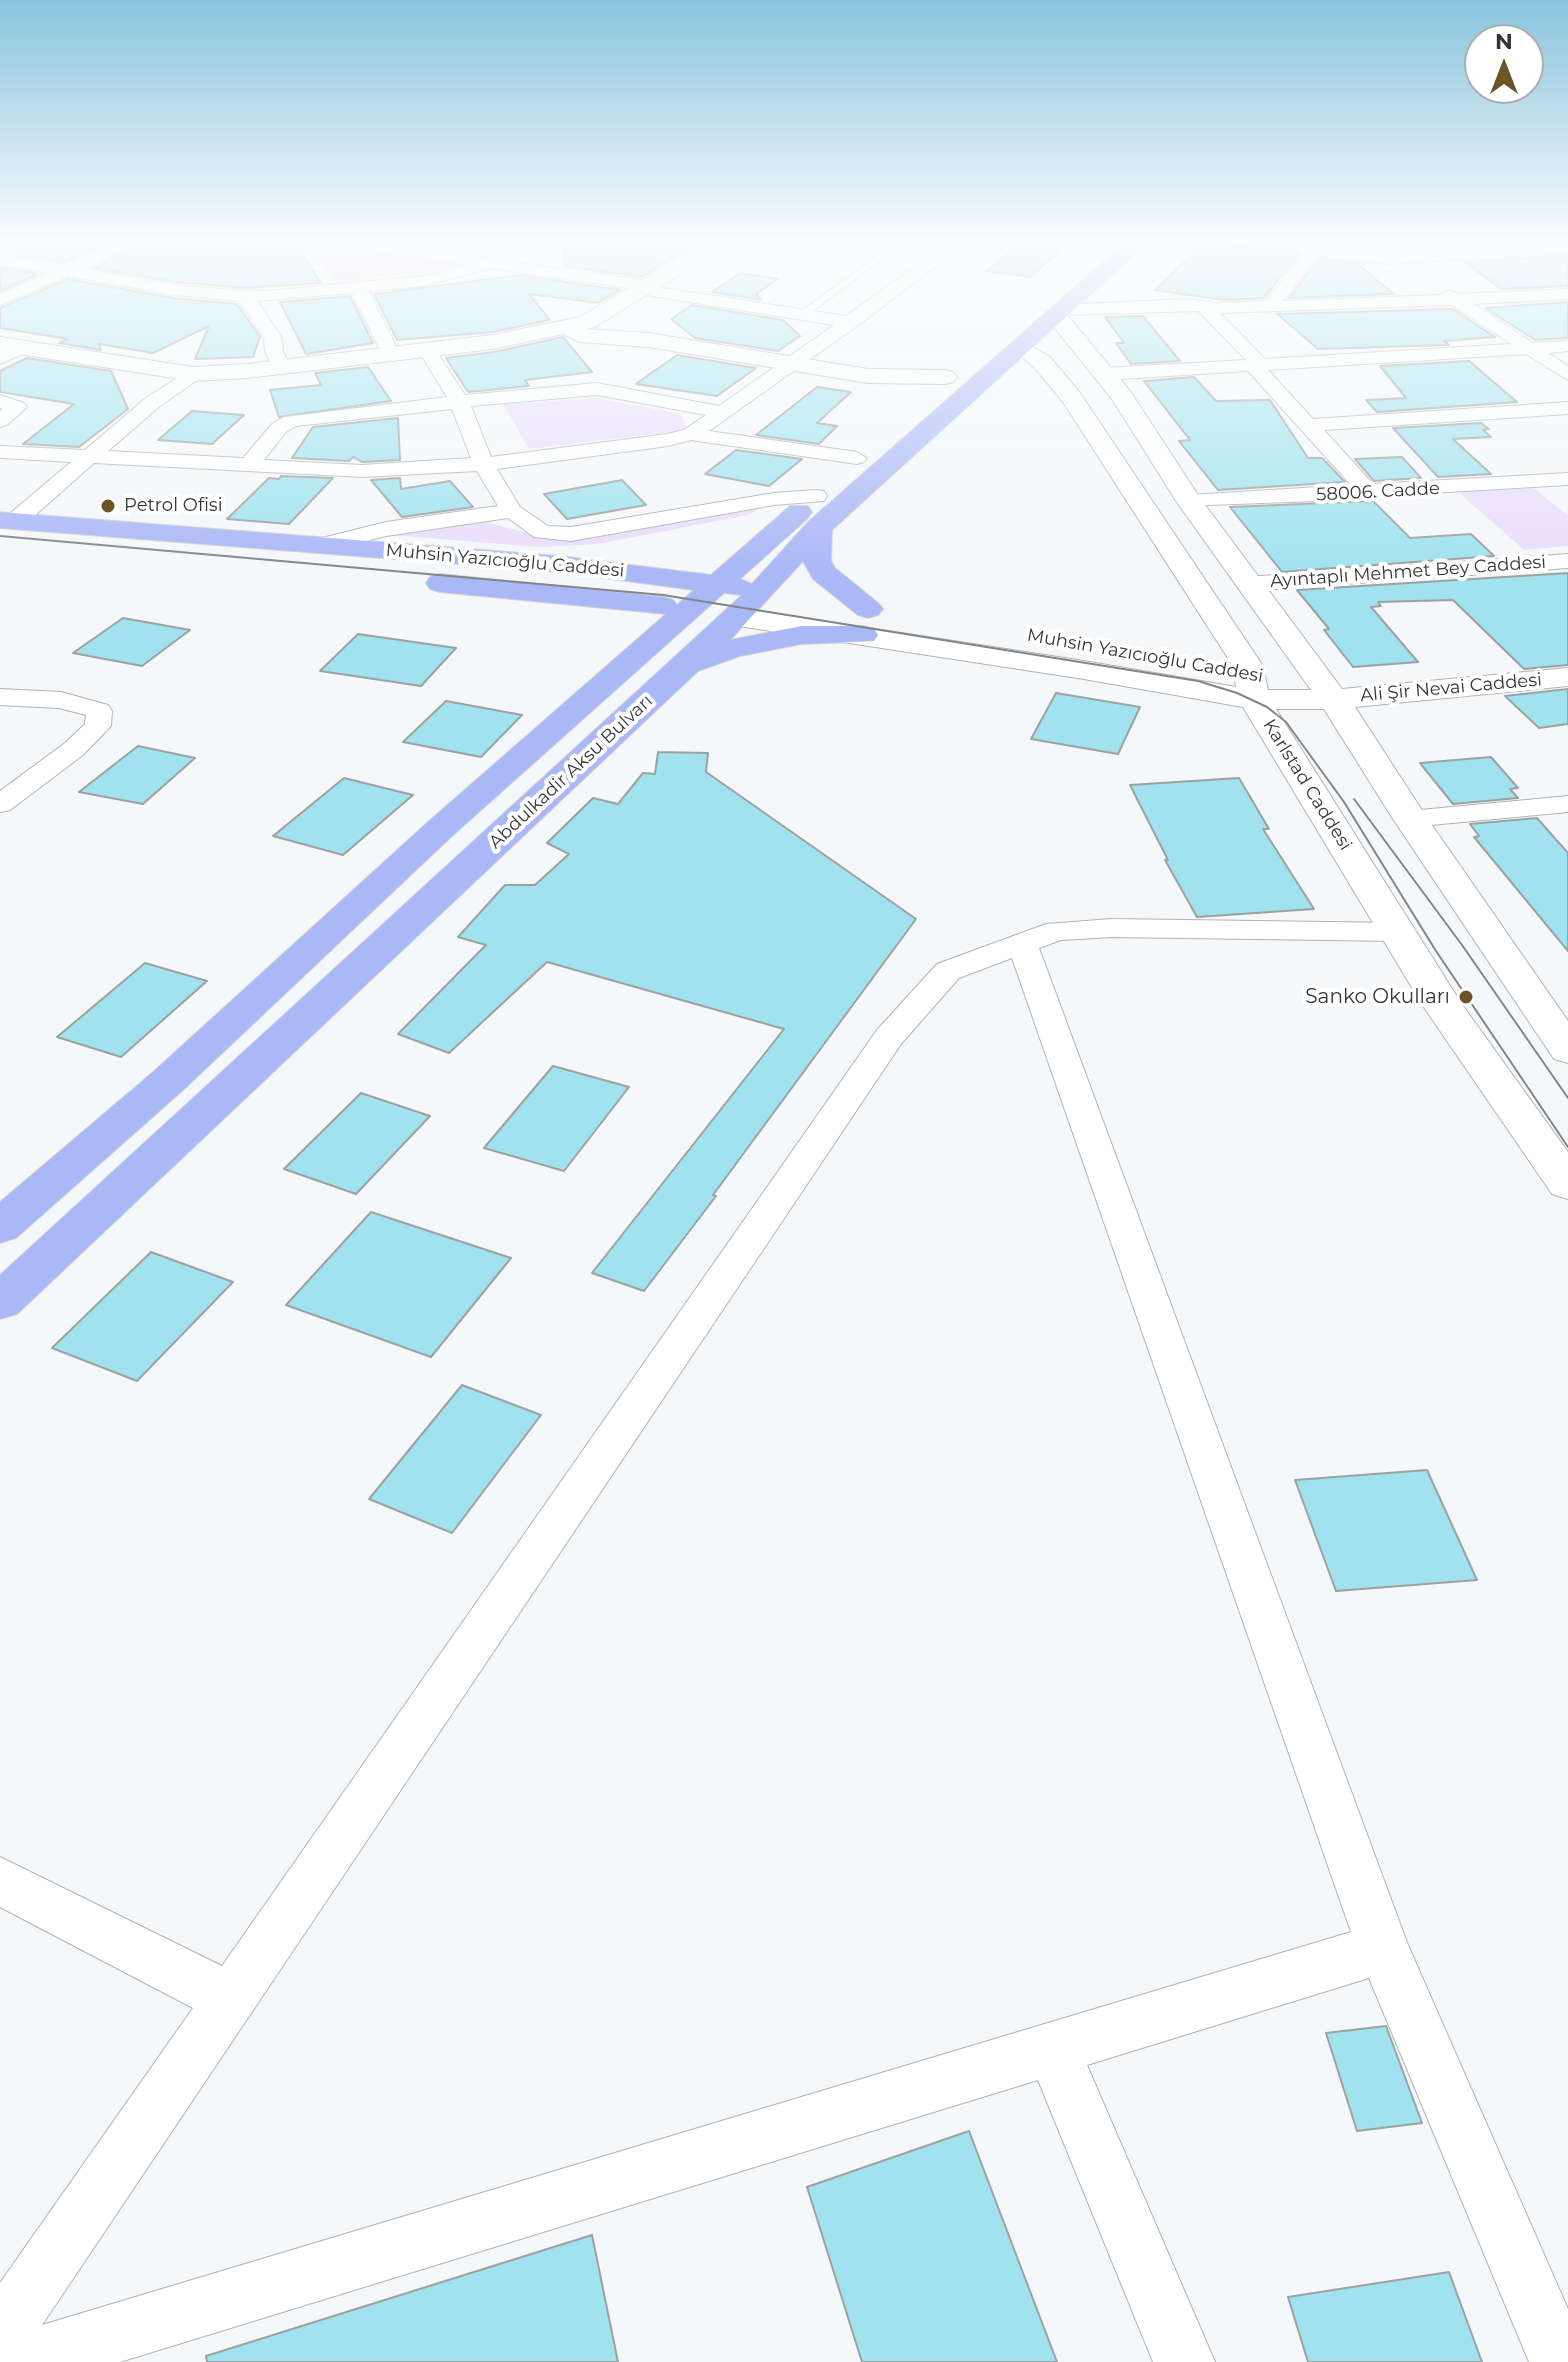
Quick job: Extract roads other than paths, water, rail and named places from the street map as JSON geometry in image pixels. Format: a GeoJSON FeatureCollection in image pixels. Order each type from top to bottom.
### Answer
{"type":"FeatureCollection","features":[{"type":"Feature","properties":{"kind":"main road","name":"Abdulkadir Aksu Bulvarı"},"geometry":{"type":"LineString","coordinates":[[0,1302],[738,617],[788,595],[809,514],[857,458],[945,377],[978,351]]}},
{"type":"Feature","properties":{"kind":"main road","name":"Abdulkadir Aksu Bulvarı"},"geometry":{"type":"LineString","coordinates":[[7,1216],[167,1082],[440,829],[721,584],[1018,351]]}},
{"type":"Feature","properties":{"kind":"main road"},"geometry":{"type":"LineString","coordinates":[[559,564],[673,560],[704,555],[747,544],[809,514],[817,561],[823,573],[865,622],[762,642],[705,659],[670,679]]}},
{"type":"Feature","properties":{"kind":"main road","name":"Muhsin Yazıcıoğlu Caddesi"},"geometry":{"type":"LineString","coordinates":[[5,528],[322,545],[559,564],[788,595]]}},
{"type":"Feature","properties":{"kind":"main road","name":"Muhsin Yazıcıoğlu Caddesi"},"geometry":{"type":"LineString","coordinates":[[5,528],[404,579],[692,609],[738,617]]}},
{"type":"Feature","properties":{"kind":"main road"},"geometry":{"type":"LineString","coordinates":[[519,592],[615,613],[634,639],[628,665]]}},
{"type":"Feature","properties":{"kind":"street"},"geometry":{"type":"LineString","coordinates":[[45,351],[193,374],[416,351]]}},
{"type":"Feature","properties":{"kind":"street"},"geometry":{"type":"LineString","coordinates":[[274,351],[282,367]]}},
{"type":"Feature","properties":{"kind":"street"},"geometry":{"type":"LineString","coordinates":[[428,351],[459,401],[484,464],[512,511],[532,527],[556,535],[774,499],[809,514]]}},
{"type":"Feature","properties":{"kind":"street"},"geometry":{"type":"LineString","coordinates":[[716,351],[868,376],[945,377]]}},
{"type":"Feature","properties":{"kind":"street"},"geometry":{"type":"LineString","coordinates":[[0,452],[362,471],[484,464],[668,440],[691,434],[811,351]]}},
{"type":"Feature","properties":{"kind":"street","name":"Karlstad Caddesi"},"geometry":{"type":"LineString","coordinates":[[1027,351],[1042,362],[1072,398],[1252,685],[1443,1006],[1568,1184]]}},
{"type":"Feature","properties":{"kind":"street"},"geometry":{"type":"LineString","coordinates":[[1088,351],[1122,396],[1247,584],[1334,699],[1410,819],[1568,1050]]}},
{"type":"Feature","properties":{"kind":"street"},"geometry":{"type":"LineString","coordinates":[[1244,351],[1370,493]]}},
{"type":"Feature","properties":{"kind":"street"},"geometry":{"type":"LineString","coordinates":[[1105,374],[1479,351]]}},
{"type":"Feature","properties":{"kind":"street"},"geometry":{"type":"LineString","coordinates":[[1536,351],[1568,374]]}},
{"type":"Feature","properties":{"kind":"street"},"geometry":{"type":"LineString","coordinates":[[5,528],[153,402],[193,374]]}},
{"type":"Feature","properties":{"kind":"street"},"geometry":{"type":"LineString","coordinates":[[868,376],[902,395]]}},
{"type":"Feature","properties":{"kind":"street"},"geometry":{"type":"LineString","coordinates":[[250,463],[279,428],[291,421],[459,401],[597,389],[723,413]]}},
{"type":"Feature","properties":{"kind":"street"},"geometry":{"type":"LineString","coordinates":[[0,401],[17,407],[0,421]]}},
{"type":"Feature","properties":{"kind":"street"},"geometry":{"type":"LineString","coordinates":[[1311,425],[1568,408]]}},
{"type":"Feature","properties":{"kind":"street"},"geometry":{"type":"LineString","coordinates":[[691,434],[857,458]]}},
{"type":"Feature","properties":{"kind":"street"},"geometry":{"type":"LineString","coordinates":[[1557,480],[1568,499]]}},
{"type":"Feature","properties":{"kind":"street","name":"58006. Cadde"},"geometry":{"type":"LineString","coordinates":[[1189,501],[1557,480]]}},
{"type":"Feature","properties":{"kind":"street"},"geometry":{"type":"LineString","coordinates":[[322,545],[386,529],[512,511]]}},
{"type":"Feature","properties":{"kind":"street","name":"Ayıntaplı Mehmet Bey Caddesi"},"geometry":{"type":"LineString","coordinates":[[1247,584],[1568,561]]}},
{"type":"Feature","properties":{"kind":"street","name":"Muhsin Yazıcıoğlu Caddesi"},"geometry":{"type":"LineString","coordinates":[[788,595],[865,622]]}},
{"type":"Feature","properties":{"kind":"street","name":"Muhsin Yazıcıoğlu Caddesi"},"geometry":{"type":"LineString","coordinates":[[738,617],[865,622],[1334,699]]}},
{"type":"Feature","properties":{"kind":"street","name":"Ali Şir Nevai Caddesi"},"geometry":{"type":"LineString","coordinates":[[1334,699],[1568,677]]}},
{"type":"Feature","properties":{"kind":"street"},"geometry":{"type":"LineString","coordinates":[[0,697],[61,700],[99,711],[98,726],[74,749],[0,804]]}},
{"type":"Feature","properties":{"kind":"street"},"geometry":{"type":"LineString","coordinates":[[1410,819],[1568,804]]}},
{"type":"Feature","properties":{"kind":"street"},"geometry":{"type":"LineString","coordinates":[[0,2335],[889,1037],[948,971],[1057,931],[1112,928],[1398,932]]}},
{"type":"Feature","properties":{"kind":"street"},"geometry":{"type":"LineString","coordinates":[[1022,943],[1383,1948],[1560,2362]]}},
{"type":"Feature","properties":{"kind":"street"},"geometry":{"type":"LineString","coordinates":[[0,1881],[229,1998]]}},
{"type":"Feature","properties":{"kind":"street"},"geometry":{"type":"LineString","coordinates":[[21,2362],[1383,1948]]}},
{"type":"Feature","properties":{"kind":"street"},"geometry":{"type":"LineString","coordinates":[[1052,2048],[1184,2362]]}},
{"type":"Feature","properties":{"kind":"tram line"},"geometry":{"type":"LineString","coordinates":[[0,536],[663,595],[1198,681],[1237,693],[1267,707],[1286,722],[1344,802],[1436,951],[1568,1147]]}},
{"type":"Feature","properties":{"kind":"tram line"},"geometry":{"type":"LineString","coordinates":[[1354,799],[1462,945],[1568,1098]]}},
{"type":"Feature","properties":{"kind":"place","name":"Petrol Ofisi"},"geometry":{"type":"Point","coordinates":[108,506]}},
{"type":"Feature","properties":{"kind":"place","name":"Sanko Okulları"},"geometry":{"type":"Point","coordinates":[1466,997]}}]}
